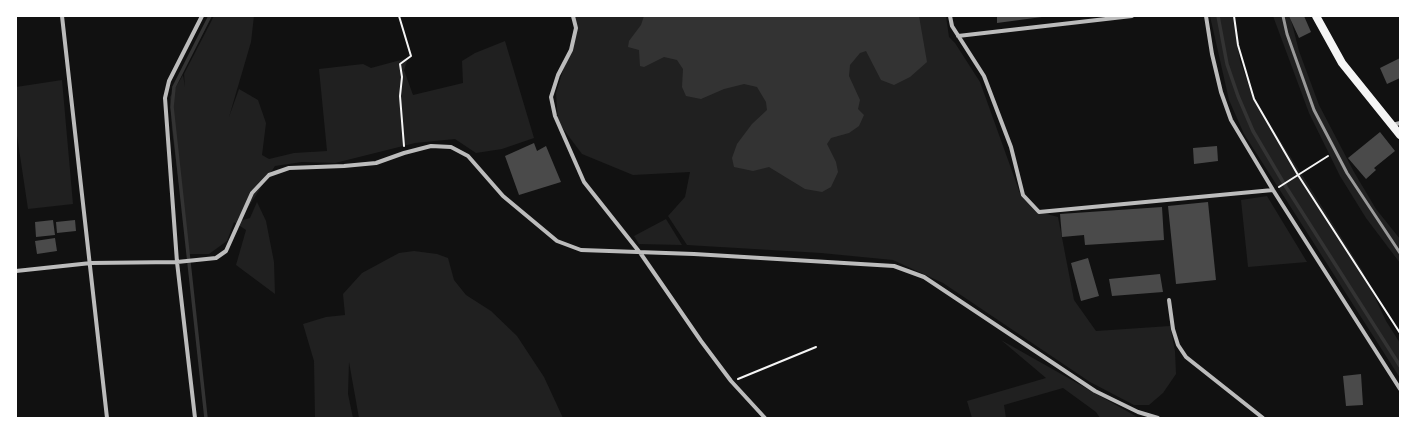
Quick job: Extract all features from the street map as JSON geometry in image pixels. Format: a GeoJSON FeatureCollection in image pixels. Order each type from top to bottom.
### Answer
{"type":"FeatureCollection","features":[{"type":"Feature","properties":{"kind":"main road"},"geometry":{"type":"LineString","coordinates":[[1316,16],[1342,63],[1396,124],[1400,135]]}},
{"type":"Feature","properties":{"kind":"street"},"geometry":{"type":"LineString","coordinates":[[62,16],[91,263],[107,418]]}},
{"type":"Feature","properties":{"kind":"street"},"geometry":{"type":"LineString","coordinates":[[195,418],[177,262],[165,98],[169,81],[202,16]]}},
{"type":"Feature","properties":{"kind":"street"},"geometry":{"type":"LineString","coordinates":[[573,16],[576,28],[571,50],[558,75],[551,97],[555,116],[584,182],[641,254],[701,341],[731,381],[765,418]]}},
{"type":"Feature","properties":{"kind":"street"},"geometry":{"type":"LineString","coordinates":[[950,16],[952,26],[984,76],[1012,147],[1023,194],[1039,212],[1274,190]]}},
{"type":"Feature","properties":{"kind":"street"},"geometry":{"type":"LineString","coordinates":[[958,36],[1132,16]]}},
{"type":"Feature","properties":{"kind":"street"},"geometry":{"type":"LineString","coordinates":[[1206,16],[1221,92],[1231,120],[1400,389]]}},
{"type":"Feature","properties":{"kind":"street"},"geometry":{"type":"LineString","coordinates":[[16,271],[91,263],[177,262],[216,258],[226,251],[252,193],[269,175],[289,168],[376,163],[404,153],[431,146],[450,147],[468,156],[503,196],[558,241],[581,250],[641,254],[694,254],[894,266],[924,277],[1095,392],[1138,412],[1158,418]]}},
{"type":"Feature","properties":{"kind":"street"},"geometry":{"type":"LineString","coordinates":[[1169,300],[1173,329],[1178,344],[1186,357],[1263,418]]}},
{"type":"Feature","properties":{"kind":"path"},"geometry":{"type":"LineString","coordinates":[[399,16],[411,56],[400,64],[402,77],[400,96],[404,153]]}},
{"type":"Feature","properties":{"kind":"path"},"geometry":{"type":"LineString","coordinates":[[1234,16],[1238,45],[1254,99],[1297,175],[1400,333]]}},
{"type":"Feature","properties":{"kind":"path"},"geometry":{"type":"LineString","coordinates":[[1274,190],[1328,156]]}},
{"type":"Feature","properties":{"kind":"path"},"geometry":{"type":"LineString","coordinates":[[731,381],[750,375],[788,356],[816,347]]}},
{"type":"Feature","properties":{"kind":"shaded area"},"geometry":{"type":"Polygon","coordinates":[[[214,16],[254,16],[251,42],[229,117],[239,89],[258,100],[266,123],[262,155],[269,159],[294,153],[327,151],[319,69],[363,64],[371,68],[408,58],[404,70],[413,95],[463,83],[462,61],[475,53],[505,41],[534,138],[502,149],[476,153],[455,139],[415,143],[335,163],[302,162],[275,166],[239,221],[250,218],[257,202],[266,221],[274,262],[275,294],[236,265],[246,230],[234,222],[227,241],[209,254],[188,254],[172,130],[170,97],[183,75],[185,87],[184,74],[214,16]]]}},
{"type":"Feature","properties":{"kind":"shaded area"},"geometry":{"type":"Polygon","coordinates":[[[570,16],[946,16],[949,37],[955,43],[980,82],[1021,196],[1039,212],[1058,217],[1074,300],[1096,331],[1170,326],[1175,351],[1176,374],[1163,393],[1149,405],[1134,405],[1090,382],[943,283],[893,260],[821,253],[687,245],[668,216],[685,197],[690,172],[633,175],[582,154],[558,122],[556,93],[576,28],[570,16]]]}},
{"type":"Feature","properties":{"kind":"shaded area"},"geometry":{"type":"Polygon","coordinates":[[[644,16],[919,16],[927,62],[910,77],[894,85],[881,80],[866,51],[860,53],[850,65],[849,76],[860,100],[858,109],[864,115],[859,126],[849,133],[831,138],[827,144],[836,162],[838,172],[831,187],[822,192],[805,189],[769,167],[753,171],[734,167],[732,158],[737,144],[752,124],[767,110],[766,102],[757,87],[744,84],[724,89],[701,99],[686,96],[682,87],[683,69],[677,60],[664,57],[644,67],[640,66],[639,50],[628,47],[629,41],[641,25],[644,16]]]}},
{"type":"Feature","properties":{"kind":"shaded area"},"geometry":{"type":"Polygon","coordinates":[[[1210,16],[1234,16],[1240,61],[1254,99],[1362,270],[1386,321],[1400,343],[1400,378],[1244,134],[1229,100],[1210,16]]]}},
{"type":"Feature","properties":{"kind":"shaded area"},"geometry":{"type":"Polygon","coordinates":[[[1273,16],[1290,16],[1299,51],[1319,105],[1354,172],[1376,209],[1400,239],[1400,263],[1366,218],[1340,176],[1309,113],[1273,16]]]}},
{"type":"Feature","properties":{"kind":"shaded area"},"geometry":{"type":"Polygon","coordinates":[[[62,80],[73,204],[28,209],[16,129],[16,87],[62,80]]]}},
{"type":"Feature","properties":{"kind":"shaded area"},"geometry":{"type":"Polygon","coordinates":[[[1267,196],[1307,262],[1248,267],[1241,200],[1267,196]]]}},
{"type":"Feature","properties":{"kind":"shaded area"},"geometry":{"type":"Polygon","coordinates":[[[666,219],[682,245],[639,244],[634,236],[666,219]]]}},
{"type":"Feature","properties":{"kind":"shaded area"},"geometry":{"type":"Polygon","coordinates":[[[414,251],[437,254],[448,258],[454,280],[466,295],[491,311],[517,336],[544,377],[563,418],[359,418],[349,362],[348,394],[353,418],[315,418],[314,361],[303,324],[326,317],[345,315],[343,294],[362,273],[399,253],[414,251]]]}},
{"type":"Feature","properties":{"kind":"shaded area"},"geometry":{"type":"Polygon","coordinates":[[[1001,340],[1139,418],[1100,418],[1096,412],[1063,388],[1004,405],[1006,418],[972,418],[967,401],[1046,378],[1001,340]]]}},
{"type":"Feature","properties":{"kind":"building"},"geometry":{"type":"Polygon","coordinates":[[[997,16],[1042,16],[1042,17],[997,23],[997,16]]]}},
{"type":"Feature","properties":{"kind":"building"},"geometry":{"type":"Polygon","coordinates":[[[1289,16],[1304,16],[1311,32],[1299,38],[1289,16]]]}},
{"type":"Feature","properties":{"kind":"building"},"geometry":{"type":"Polygon","coordinates":[[[1400,58],[1400,78],[1387,84],[1380,68],[1400,58]]]}},
{"type":"Feature","properties":{"kind":"building"},"geometry":{"type":"Polygon","coordinates":[[[1380,132],[1395,151],[1374,168],[1376,170],[1366,179],[1348,158],[1380,132]]]}},
{"type":"Feature","properties":{"kind":"building"},"geometry":{"type":"Polygon","coordinates":[[[534,143],[537,151],[546,146],[561,182],[519,195],[505,156],[534,143]]]}},
{"type":"Feature","properties":{"kind":"building"},"geometry":{"type":"Polygon","coordinates":[[[1217,146],[1218,161],[1194,164],[1193,148],[1217,146]]]}},
{"type":"Feature","properties":{"kind":"building"},"geometry":{"type":"Polygon","coordinates":[[[1208,202],[1216,280],[1176,284],[1168,206],[1208,202]]]}},
{"type":"Feature","properties":{"kind":"building"},"geometry":{"type":"Polygon","coordinates":[[[1162,207],[1164,240],[1085,245],[1084,235],[1062,237],[1060,214],[1162,207]]]}},
{"type":"Feature","properties":{"kind":"building"},"geometry":{"type":"Polygon","coordinates":[[[53,220],[55,235],[36,237],[35,222],[53,220]]]}},
{"type":"Feature","properties":{"kind":"building"},"geometry":{"type":"Polygon","coordinates":[[[75,220],[76,231],[57,233],[56,222],[75,220]]]}},
{"type":"Feature","properties":{"kind":"building"},"geometry":{"type":"Polygon","coordinates":[[[55,238],[57,251],[37,254],[35,241],[55,238]]]}},
{"type":"Feature","properties":{"kind":"building"},"geometry":{"type":"Polygon","coordinates":[[[1088,258],[1099,296],[1081,301],[1071,263],[1088,258]]]}},
{"type":"Feature","properties":{"kind":"building"},"geometry":{"type":"Polygon","coordinates":[[[1160,274],[1163,292],[1112,296],[1109,279],[1160,274]]]}},
{"type":"Feature","properties":{"kind":"building"},"geometry":{"type":"Polygon","coordinates":[[[1361,374],[1363,405],[1346,406],[1343,376],[1361,374]]]}},
{"type":"Feature","properties":{"kind":"waterway"},"geometry":{"type":"LineString","coordinates":[[206,418],[172,107],[174,87],[210,16]]}},
{"type":"Feature","properties":{"kind":"waterway"},"geometry":{"type":"LineString","coordinates":[[1218,16],[1227,64],[1238,96],[1253,131],[1286,187],[1400,366]]}},
{"type":"Feature","properties":{"kind":"railway"},"geometry":{"type":"LineString","coordinates":[[1283,16],[1287,34],[1314,110],[1347,173],[1400,253]]}}]}
